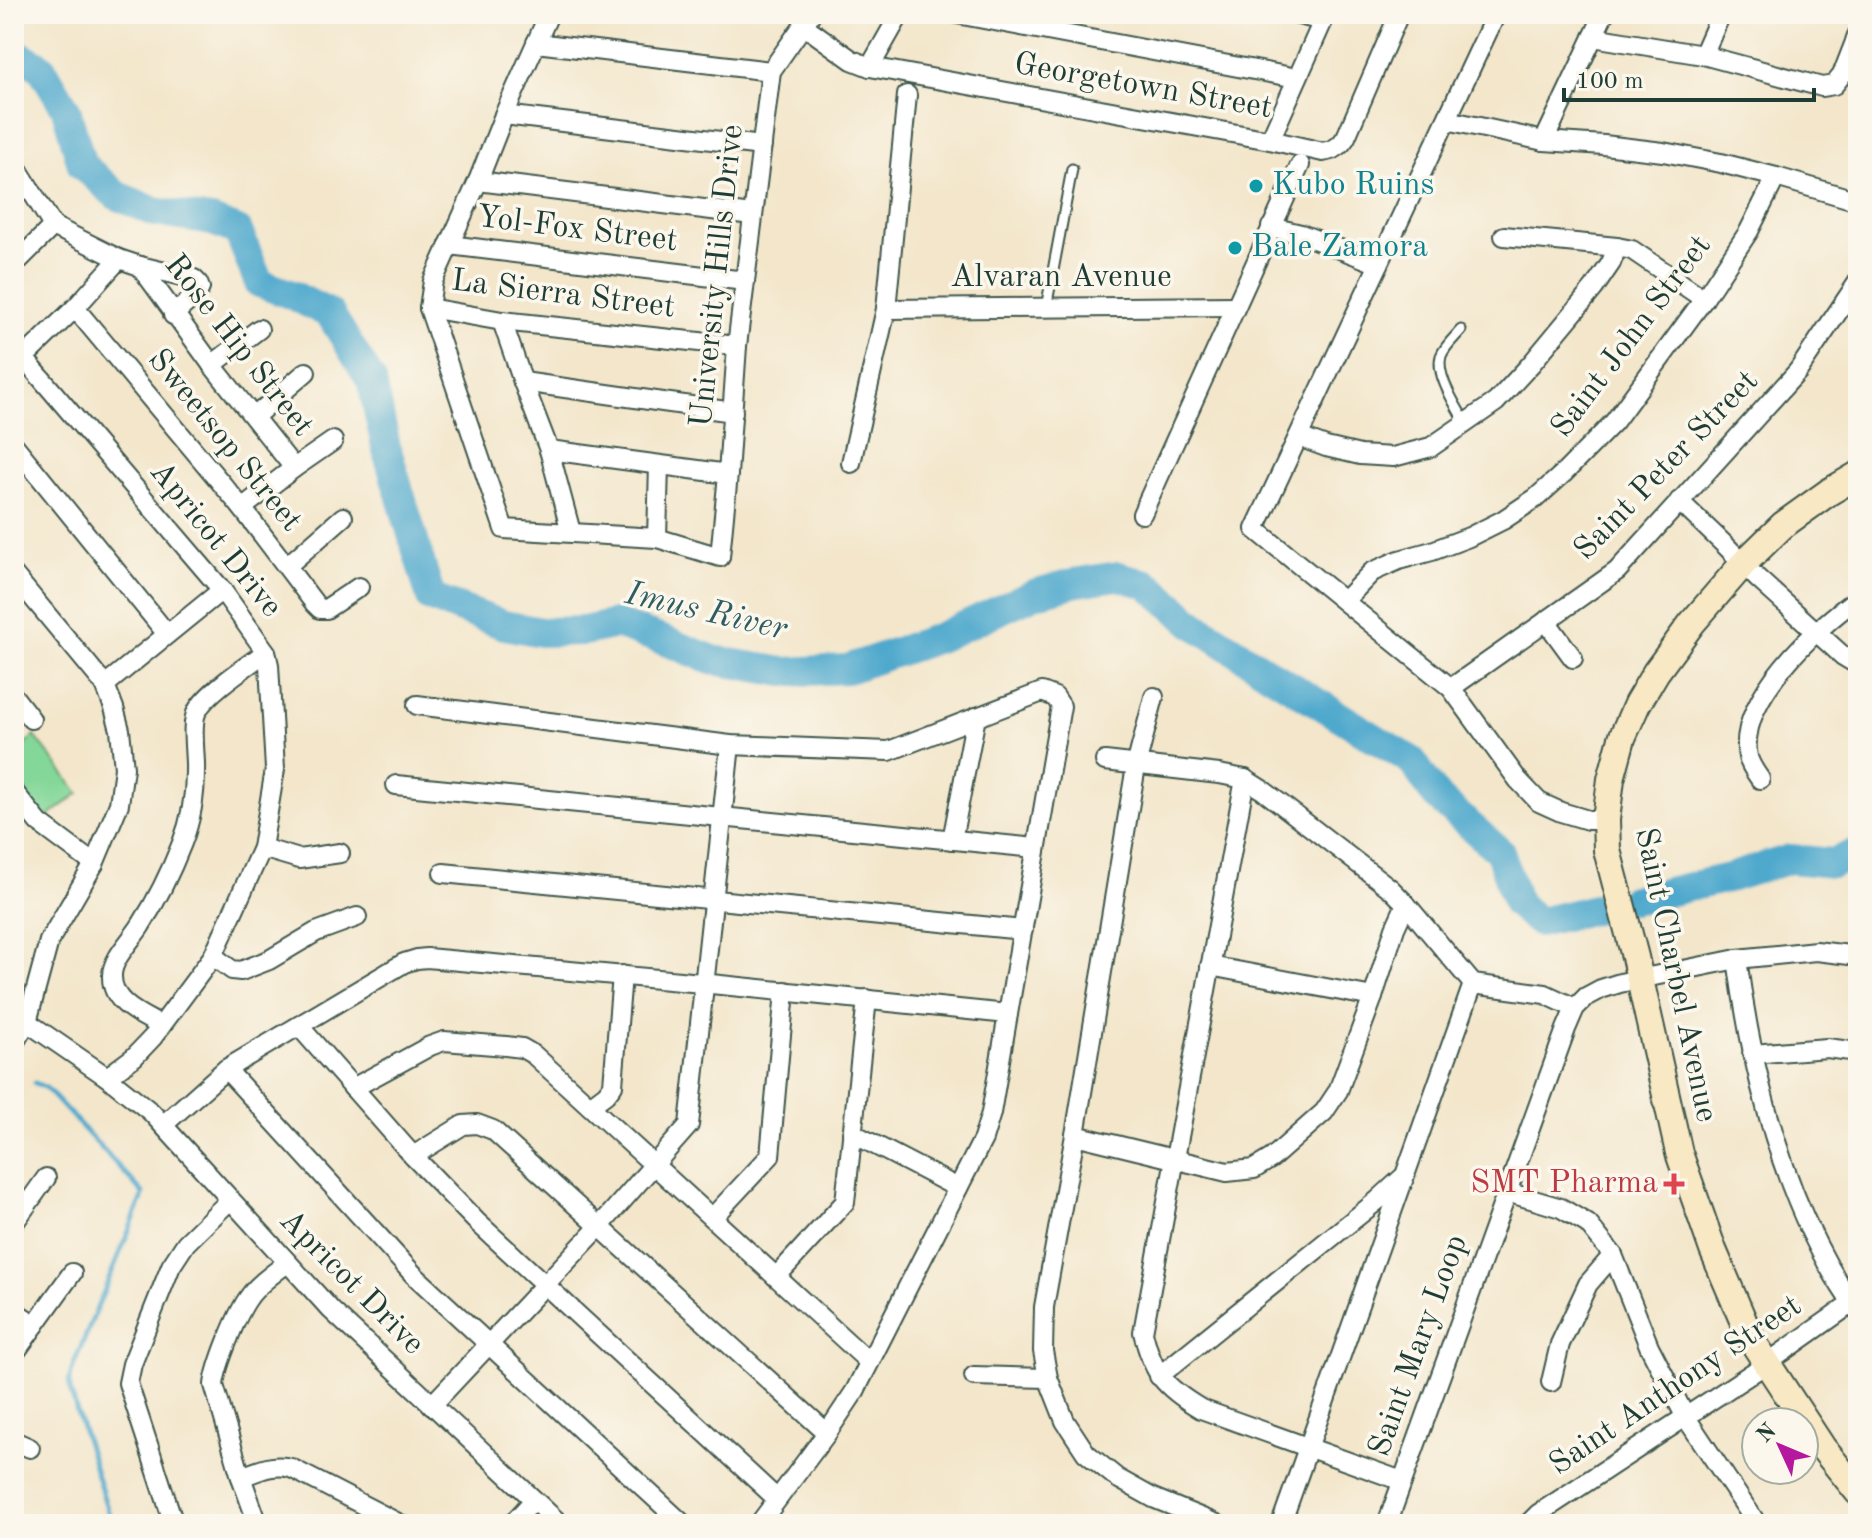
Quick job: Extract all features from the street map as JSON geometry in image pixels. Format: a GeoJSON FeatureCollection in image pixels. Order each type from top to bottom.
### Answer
{"type":"FeatureCollection","features":[{"type":"Feature","properties":{"kind":"street"},"geometry":{"type":"LineString","coordinates":[[549,14],[433,281],[429,308],[504,529],[657,538],[659,465]]}},
{"type":"Feature","properties":{"kind":"street"},"geometry":{"type":"LineString","coordinates":[[870,67],[900,14]]}},
{"type":"Feature","properties":{"kind":"street"},"geometry":{"type":"LineString","coordinates":[[1270,140],[1324,17],[1295,14]]}},
{"type":"Feature","properties":{"kind":"street","name":"Georgetown Street"},"geometry":{"type":"LineString","coordinates":[[807,19],[852,60],[870,67],[1323,152],[1341,145],[1346,137],[1399,14]]}},
{"type":"Feature","properties":{"kind":"street"},"geometry":{"type":"LineString","coordinates":[[1496,14],[1255,529],[1451,688],[1518,780],[1539,802],[1588,820],[1606,820]]}},
{"type":"Feature","properties":{"kind":"street"},"geometry":{"type":"LineString","coordinates":[[1544,141],[1604,14]]}},
{"type":"Feature","properties":{"kind":"street"},"geometry":{"type":"LineString","coordinates":[[1703,55],[1721,14]]}},
{"type":"Feature","properties":{"kind":"street"},"geometry":{"type":"LineString","coordinates":[[967,15],[1297,78]]}},
{"type":"Feature","properties":{"kind":"street","name":"University Hills Drive"},"geometry":{"type":"LineString","coordinates":[[657,538],[720,557],[737,346],[771,71],[807,19]]}},
{"type":"Feature","properties":{"kind":"street"},"geometry":{"type":"LineString","coordinates":[[1593,37],[1703,55],[1822,87],[1834,85],[1842,75],[1858,34]]}},
{"type":"Feature","properties":{"kind":"street"},"geometry":{"type":"LineString","coordinates":[[536,43],[771,71]]}},
{"type":"Feature","properties":{"kind":"street"},"geometry":{"type":"LineString","coordinates":[[851,463],[886,309],[907,95]]}},
{"type":"Feature","properties":{"kind":"street"},"geometry":{"type":"LineString","coordinates":[[504,115],[762,146]]}},
{"type":"Feature","properties":{"kind":"street"},"geometry":{"type":"LineString","coordinates":[[1447,120],[1544,141],[1663,152],[1721,163],[1858,201]]}},
{"type":"Feature","properties":{"kind":"street"},"geometry":{"type":"LineString","coordinates":[[14,165],[53,226],[14,265]]}},
{"type":"Feature","properties":{"kind":"street"},"geometry":{"type":"LineString","coordinates":[[1142,514],[1300,165]]}},
{"type":"Feature","properties":{"kind":"street","name":"Saint John Street"},"geometry":{"type":"LineString","coordinates":[[1344,601],[1372,572],[1469,537],[1503,520],[1536,498],[1565,472],[1614,422],[1704,299],[1749,231],[1776,177]]}},
{"type":"Feature","properties":{"kind":"street"},"geometry":{"type":"LineString","coordinates":[[478,181],[752,215]]}},
{"type":"Feature","properties":{"kind":"street","name":"Rose Hip Street"},"geometry":{"type":"LineString","coordinates":[[53,226],[119,259],[140,266],[173,315],[294,468],[242,508]]}},
{"type":"Feature","properties":{"kind":"street"},"geometry":{"type":"LineString","coordinates":[[1271,227],[1301,234],[1379,264]]}},
{"type":"Feature","properties":{"kind":"street"},"geometry":{"type":"LineString","coordinates":[[1504,236],[1632,250],[1704,299]]}},
{"type":"Feature","properties":{"kind":"street","name":"Yol-Fox Street"},"geometry":{"type":"LineString","coordinates":[[449,245],[745,281]]}},
{"type":"Feature","properties":{"kind":"street"},"geometry":{"type":"LineString","coordinates":[[1299,437],[1360,455],[1393,457],[1431,447],[1496,402],[1594,288],[1611,263],[1617,247]]}},
{"type":"Feature","properties":{"kind":"street"},"geometry":{"type":"LineString","coordinates":[[19,362],[75,308],[119,259]]}},
{"type":"Feature","properties":{"kind":"street"},"geometry":{"type":"LineString","coordinates":[[140,266],[184,276],[198,283],[200,288],[197,294],[173,315]]}},
{"type":"Feature","properties":{"kind":"street","name":"Saint Peter Street"},"geometry":{"type":"LineString","coordinates":[[1451,688],[1617,571],[1798,371],[1852,302],[1858,282]]}},
{"type":"Feature","properties":{"kind":"street","name":"Alvaran Avenue"},"geometry":{"type":"LineString","coordinates":[[886,309],[1236,306]]}},
{"type":"Feature","properties":{"kind":"street","name":"Sweetsop Street"},"geometry":{"type":"LineString","coordinates":[[75,308],[242,508],[320,609],[326,609],[359,587]]}},
{"type":"Feature","properties":{"kind":"street","name":"La Sierra Street"},"geometry":{"type":"LineString","coordinates":[[429,308],[502,321],[737,346]]}},
{"type":"Feature","properties":{"kind":"street"},"geometry":{"type":"LineString","coordinates":[[502,321],[549,450],[571,532]]}},
{"type":"Feature","properties":{"kind":"street"},"geometry":{"type":"LineString","coordinates":[[212,365],[259,329]]}},
{"type":"Feature","properties":{"kind":"street","name":"Apricot Drive"},"geometry":{"type":"LineString","coordinates":[[19,362],[222,590],[266,652],[269,665],[275,769],[262,848],[213,956],[134,1057],[107,1077]]}},
{"type":"Feature","properties":{"kind":"street"},"geometry":{"type":"LineString","coordinates":[[254,417],[306,372]]}},
{"type":"Feature","properties":{"kind":"street"},"geometry":{"type":"LineString","coordinates":[[523,382],[733,412]]}},
{"type":"Feature","properties":{"kind":"street"},"geometry":{"type":"LineString","coordinates":[[294,468],[333,441]]}},
{"type":"Feature","properties":{"kind":"street"},"geometry":{"type":"LineString","coordinates":[[14,445],[167,634]]}},
{"type":"Feature","properties":{"kind":"street"},"geometry":{"type":"LineString","coordinates":[[549,450],[728,474]]}},
{"type":"Feature","properties":{"kind":"street","name":"Saint Charbel Avenue"},"geometry":{"type":"LineString","coordinates":[[1858,475],[1783,525],[1743,564],[1692,623],[1656,672],[1622,738],[1611,779],[1606,820],[1607,850],[1679,1153],[1731,1296],[1766,1364],[1822,1447],[1858,1492]]}},
{"type":"Feature","properties":{"kind":"street"},"geometry":{"type":"LineString","coordinates":[[1679,501],[1816,632],[1858,665]]}},
{"type":"Feature","properties":{"kind":"street"},"geometry":{"type":"LineString","coordinates":[[287,566],[343,517]]}},
{"type":"Feature","properties":{"kind":"street"},"geometry":{"type":"LineString","coordinates":[[14,575],[105,685],[120,730],[124,768],[119,804],[94,864],[49,941],[27,1022],[14,1043]]}},
{"type":"Feature","properties":{"kind":"street"},"geometry":{"type":"LineString","coordinates":[[105,685],[222,590]]}},
{"type":"Feature","properties":{"kind":"street"},"geometry":{"type":"LineString","coordinates":[[1760,779],[1748,755],[1749,729],[1765,690],[1816,632],[1858,598]]}},
{"type":"Feature","properties":{"kind":"street"},"geometry":{"type":"LineString","coordinates":[[1546,621],[1573,658]]}},
{"type":"Feature","properties":{"kind":"street"},"geometry":{"type":"LineString","coordinates":[[161,1026],[120,1000],[113,988],[111,975],[115,963],[142,924],[183,841],[193,807],[195,714],[206,699],[266,652]]}},
{"type":"Feature","properties":{"kind":"street"},"geometry":{"type":"LineString","coordinates":[[417,705],[730,745],[889,751],[1042,692],[1055,697],[1061,706],[991,1113],[983,1139],[855,1391],[759,1524]]}},
{"type":"Feature","properties":{"kind":"street"},"geometry":{"type":"LineString","coordinates":[[14,697],[31,719]]}},
{"type":"Feature","properties":{"kind":"street"},"geometry":{"type":"LineString","coordinates":[[1154,697],[1136,766],[1044,1307],[1043,1351],[1048,1378],[1065,1421],[1086,1453],[1117,1478],[1153,1498],[1217,1524]]}},
{"type":"Feature","properties":{"kind":"street"},"geometry":{"type":"LineString","coordinates":[[952,840],[976,717]]}},
{"type":"Feature","properties":{"kind":"street"},"geometry":{"type":"LineString","coordinates":[[432,1405],[600,1226],[689,1125],[730,745]]}},
{"type":"Feature","properties":{"kind":"street"},"geometry":{"type":"LineString","coordinates":[[1105,761],[1245,779],[1391,889],[1473,984],[1545,994],[1575,1008],[1586,997],[1637,968],[1816,951],[1858,956]]}},
{"type":"Feature","properties":{"kind":"street"},"geometry":{"type":"LineString","coordinates":[[1245,779],[1143,1332],[1148,1355],[1159,1376],[1177,1395],[1201,1409],[1402,1481]]}},
{"type":"Feature","properties":{"kind":"street"},"geometry":{"type":"LineString","coordinates":[[396,785],[1036,848]]}},
{"type":"Feature","properties":{"kind":"street"},"geometry":{"type":"LineString","coordinates":[[14,792],[39,823],[94,864]]}},
{"type":"Feature","properties":{"kind":"street"},"geometry":{"type":"LineString","coordinates":[[262,848],[299,859],[340,853]]}},
{"type":"Feature","properties":{"kind":"street"},"geometry":{"type":"LineString","coordinates":[[443,873],[1023,930]]}},
{"type":"Feature","properties":{"kind":"street"},"geometry":{"type":"LineString","coordinates":[[1075,1135],[1227,1172],[1254,1169],[1272,1158],[1324,1112],[1338,1091],[1406,904]]}},
{"type":"Feature","properties":{"kind":"street"},"geometry":{"type":"LineString","coordinates":[[213,956],[232,970],[241,971],[269,960],[316,932],[357,917]]}},
{"type":"Feature","properties":{"kind":"street"},"geometry":{"type":"LineString","coordinates":[[163,1125],[226,1069],[404,963],[417,959],[622,975],[1008,1014]]}},
{"type":"Feature","properties":{"kind":"street"},"geometry":{"type":"LineString","coordinates":[[1737,959],[1752,1054],[1771,1128],[1822,1254],[1856,1305]]}},
{"type":"Feature","properties":{"kind":"street"},"geometry":{"type":"LineString","coordinates":[[1210,966],[1373,997]]}},
{"type":"Feature","properties":{"kind":"street"},"geometry":{"type":"LineString","coordinates":[[590,1106],[613,1085],[622,975]]}},
{"type":"Feature","properties":{"kind":"street"},"geometry":{"type":"LineString","coordinates":[[1281,1524],[1473,984]]}},
{"type":"Feature","properties":{"kind":"street"},"geometry":{"type":"LineString","coordinates":[[712,1218],[770,1156],[785,991]]}},
{"type":"Feature","properties":{"kind":"street"},"geometry":{"type":"LineString","coordinates":[[776,1277],[845,1202],[867,999]]}},
{"type":"Feature","properties":{"kind":"street","name":"Saint Mary Loop"},"geometry":{"type":"LineString","coordinates":[[1387,1524],[1575,1008]]}},
{"type":"Feature","properties":{"kind":"street","name":"Apricot Drive"},"geometry":{"type":"LineString","coordinates":[[27,1022],[107,1077],[151,1112],[331,1310],[560,1524]]}},
{"type":"Feature","properties":{"kind":"street"},"geometry":{"type":"LineString","coordinates":[[299,1026],[413,1156],[476,1221],[777,1499]]}},
{"type":"Feature","properties":{"kind":"street"},"geometry":{"type":"LineString","coordinates":[[353,1088],[444,1041],[522,1048],[534,1055],[869,1362]]}},
{"type":"Feature","properties":{"kind":"street"},"geometry":{"type":"LineString","coordinates":[[1752,1054],[1827,1048],[1858,1052]]}},
{"type":"Feature","properties":{"kind":"street"},"geometry":{"type":"LineString","coordinates":[[226,1069],[414,1275],[683,1524]]}},
{"type":"Feature","properties":{"kind":"street"},"geometry":{"type":"LineString","coordinates":[[413,1156],[463,1125],[477,1124],[493,1130],[827,1433]]}},
{"type":"Feature","properties":{"kind":"street"},"geometry":{"type":"LineString","coordinates":[[852,1133],[958,1188]]}},
{"type":"Feature","properties":{"kind":"street"},"geometry":{"type":"LineString","coordinates":[[1159,1376],[1405,1176]]}},
{"type":"Feature","properties":{"kind":"street"},"geometry":{"type":"LineString","coordinates":[[14,1223],[46,1178]]}},
{"type":"Feature","properties":{"kind":"street"},"geometry":{"type":"LineString","coordinates":[[1507,1192],[1561,1208],[1588,1224],[1613,1255],[1649,1346],[1685,1416],[1757,1524]]}},
{"type":"Feature","properties":{"kind":"street"},"geometry":{"type":"LineString","coordinates":[[174,1524],[128,1383],[132,1364],[171,1266],[186,1243],[230,1200]]}},
{"type":"Feature","properties":{"kind":"street"},"geometry":{"type":"LineString","coordinates":[[1551,1382],[1560,1344],[1588,1284],[1613,1255]]}},
{"type":"Feature","properties":{"kind":"street"},"geometry":{"type":"LineString","coordinates":[[258,1524],[214,1385],[220,1359],[248,1298],[287,1263]]}},
{"type":"Feature","properties":{"kind":"street"},"geometry":{"type":"LineString","coordinates":[[14,1354],[72,1273]]}},
{"type":"Feature","properties":{"kind":"street","name":"Saint Anthony Street"},"geometry":{"type":"LineString","coordinates":[[1528,1524],[1538,1514],[1856,1305]]}},
{"type":"Feature","properties":{"kind":"street"},"geometry":{"type":"LineString","coordinates":[[14,1311],[35,1325]]}},
{"type":"Feature","properties":{"kind":"street"},"geometry":{"type":"LineString","coordinates":[[974,1376],[1048,1378]]}},
{"type":"Feature","properties":{"kind":"street"},"geometry":{"type":"LineString","coordinates":[[241,1477],[281,1465],[400,1524]]}},
{"type":"Feature","properties":{"kind":"street"},"geometry":{"type":"LineString","coordinates":[[512,1524],[534,1500]]}},
{"type":"Feature","properties":{"kind":"lane"},"geometry":{"type":"LineString","coordinates":[[1046,308],[1072,169]]}},
{"type":"Feature","properties":{"kind":"lane"},"geometry":{"type":"LineString","coordinates":[[1461,330],[1441,355],[1440,366],[1452,399],[1466,424]]}},
{"type":"Feature","properties":{"kind":"green space"},"geometry":{"type":"Polygon","coordinates":[[[35,736],[79,793],[45,819],[14,779],[14,753],[35,736]]]}},
{"type":"Feature","properties":{"kind":"waterway","name":"Imus River"},"geometry":{"type":"LineString","coordinates":[[14,52],[41,67],[66,109],[82,165],[116,195],[155,212],[212,221],[238,231],[259,283],[330,314],[372,382],[386,447],[431,598],[504,625],[541,632],[584,631],[616,624],[713,660],[784,672],[847,669],[938,638],[1034,594],[1073,583],[1118,576],[1147,584],[1194,624],[1412,761],[1436,796],[1500,852],[1517,904],[1539,922],[1607,906]]}},
{"type":"Feature","properties":{"kind":"waterway","name":"Imus River"},"geometry":{"type":"LineString","coordinates":[[1633,900],[1732,877],[1790,859],[1833,863],[1858,852]]}},
{"type":"Feature","properties":{"kind":"waterway"},"geometry":{"type":"LineString","coordinates":[[35,1083],[46,1088],[143,1193],[69,1380],[112,1524]]}},
{"type":"Feature","properties":{"kind":"place","name":"Kubo Ruins"},"geometry":{"type":"Point","coordinates":[1256,186]}},
{"type":"Feature","properties":{"kind":"place","name":"Bale Zamora"},"geometry":{"type":"Point","coordinates":[1235,248]}},
{"type":"Feature","properties":{"kind":"place","name":"SMT Pharma"},"geometry":{"type":"Point","coordinates":[1674,1184]}}]}
